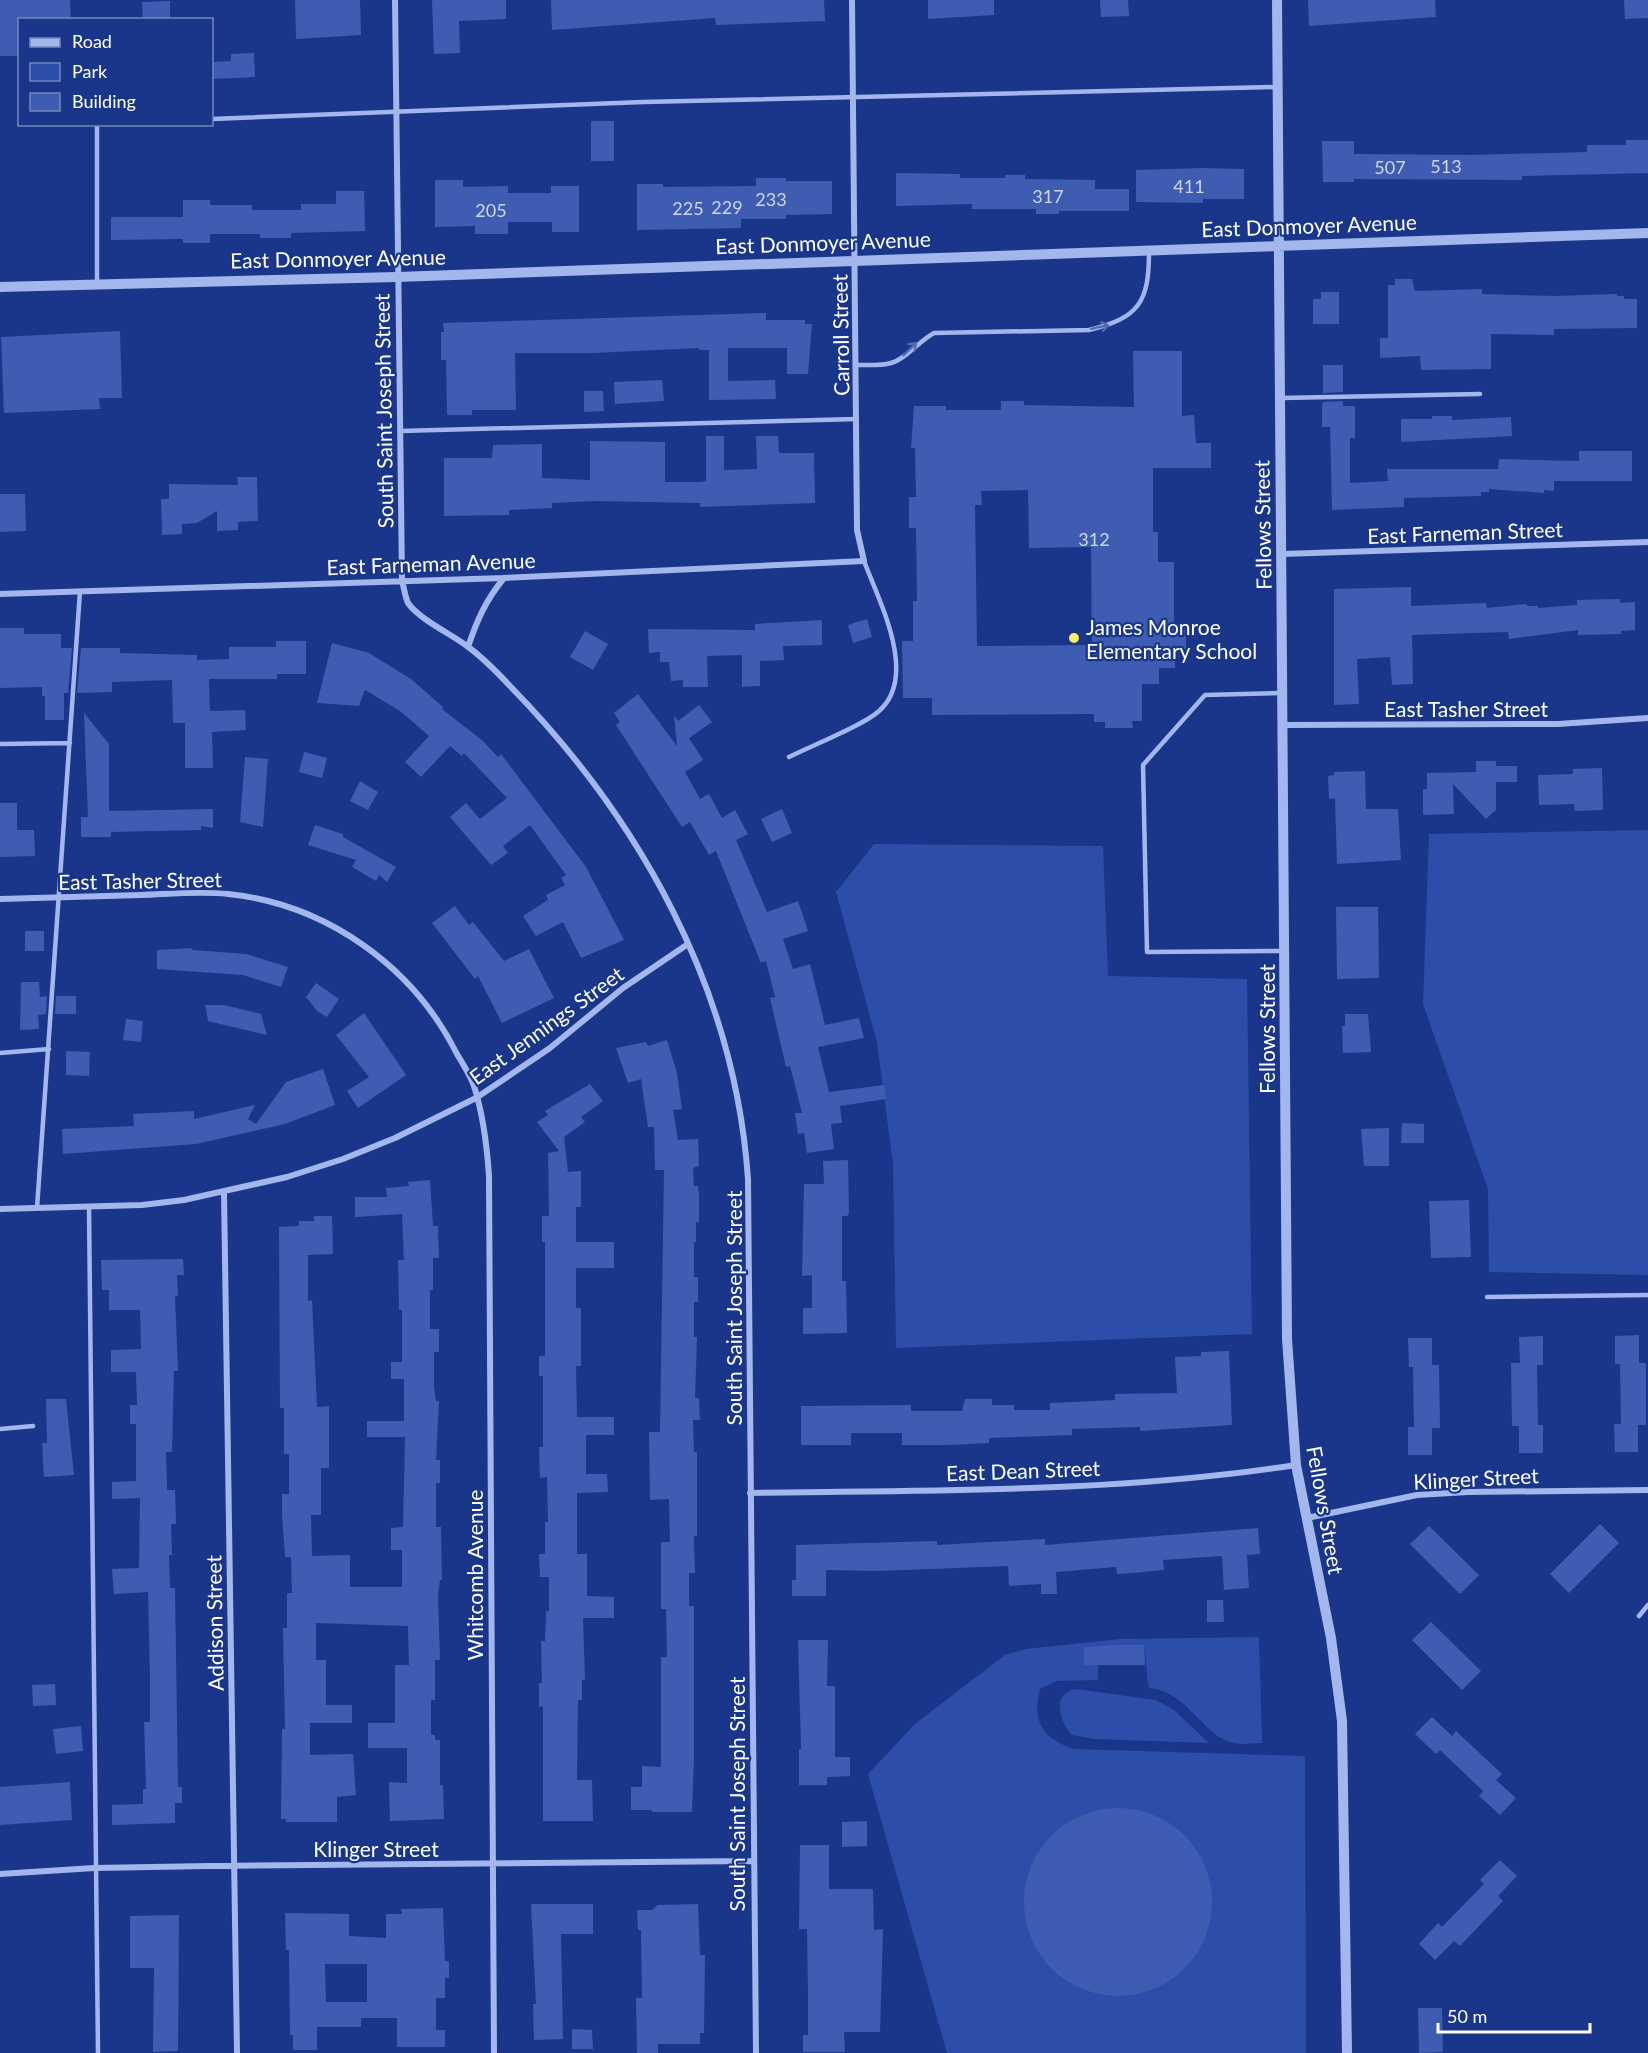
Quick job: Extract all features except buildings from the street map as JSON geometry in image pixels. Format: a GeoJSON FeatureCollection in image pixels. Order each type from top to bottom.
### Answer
{"type":"FeatureCollection","features":[{"type":"Feature","properties":{"kind":"street","name":"South Saint Joseph Street"},"geometry":{"type":"LineString","coordinates":[[395,0],[402,581],[408,603],[468,647],[510,685],[601,792],[625,826],[665,895],[712,997],[722,1028],[745,1129],[748,1179],[752,1860],[756,2053]]}},
{"type":"Feature","properties":{"kind":"street","name":"Carroll Street"},"geometry":{"type":"LineString","coordinates":[[852,0],[857,530],[864,561]]}},
{"type":"Feature","properties":{"kind":"street","name":"Fellows Street"},"geometry":{"type":"LineString","coordinates":[[1277,0],[1286,951],[1287,1339],[1296,1465],[1331,1638],[1342,1721],[1347,2053]]}},
{"type":"Feature","properties":{"kind":"street","name":"East Donmoyer Avenue"},"geometry":{"type":"LineString","coordinates":[[0,287],[397,277],[1648,233]]}},
{"type":"Feature","properties":{"kind":"street","name":"East Farneman Street"},"geometry":{"type":"LineString","coordinates":[[1282,554],[1648,542]]}},
{"type":"Feature","properties":{"kind":"street","name":"East Farneman Avenue"},"geometry":{"type":"LineString","coordinates":[[0,594],[504,578],[864,561]]}},
{"type":"Feature","properties":{"kind":"street"},"geometry":{"type":"LineString","coordinates":[[468,647],[477,617],[504,578]]}},
{"type":"Feature","properties":{"kind":"street","name":"East Tasher Street"},"geometry":{"type":"LineString","coordinates":[[1284,725],[1558,724],[1648,718]]}},
{"type":"Feature","properties":{"kind":"street","name":"East Tasher Street"},"geometry":{"type":"LineString","coordinates":[[0,899],[229,894],[272,902],[320,920],[371,950],[420,997],[453,1046],[473,1085],[476,1098]]}},
{"type":"Feature","properties":{"kind":"street","name":"East Jennings Street"},"geometry":{"type":"LineString","coordinates":[[0,1209],[142,1205],[224,1193],[287,1177],[343,1159],[395,1138],[476,1098],[550,1048],[623,988],[688,945]]}},
{"type":"Feature","properties":{"kind":"street","name":"Whitcomb Avenue"},"geometry":{"type":"LineString","coordinates":[[476,1098],[487,1146],[489,1176],[494,2053]]}},
{"type":"Feature","properties":{"kind":"street","name":"Addison Street"},"geometry":{"type":"LineString","coordinates":[[224,1193],[237,2053]]}},
{"type":"Feature","properties":{"kind":"street","name":"East Dean Street"},"geometry":{"type":"LineString","coordinates":[[750,1493],[1080,1485],[1257,1471],[1296,1465]]}},
{"type":"Feature","properties":{"kind":"street","name":"Klinger Street"},"geometry":{"type":"LineString","coordinates":[[1307,1518],[1417,1495],[1468,1492],[1648,1490]]}},
{"type":"Feature","properties":{"kind":"street","name":"Klinger Street"},"geometry":{"type":"LineString","coordinates":[[0,1874],[94,1868],[234,1865],[752,1860]]}},
{"type":"Feature","properties":{"kind":"lane"},"geometry":{"type":"LineString","coordinates":[[213,118],[396,114],[854,96],[1278,87]]}},
{"type":"Feature","properties":{"kind":"lane"},"geometry":{"type":"LineString","coordinates":[[97,126],[97,283]]}},
{"type":"Feature","properties":{"kind":"lane"},"geometry":{"type":"LineString","coordinates":[[857,365],[891,363],[905,356],[919,341],[934,333],[1089,330],[1112,324],[1131,313],[1143,298],[1149,282],[1149,250]]}},
{"type":"Feature","properties":{"kind":"lane"},"geometry":{"type":"LineString","coordinates":[[1281,398],[1480,394]]}},
{"type":"Feature","properties":{"kind":"lane"},"geometry":{"type":"LineString","coordinates":[[400,431],[857,419]]}},
{"type":"Feature","properties":{"kind":"lane"},"geometry":{"type":"LineString","coordinates":[[789,757],[878,713],[891,698],[896,671],[893,635],[864,561]]}},
{"type":"Feature","properties":{"kind":"lane"},"geometry":{"type":"LineString","coordinates":[[37,1208],[80,591]]}},
{"type":"Feature","properties":{"kind":"lane"},"geometry":{"type":"LineString","coordinates":[[1284,693],[1205,695],[1143,765],[1147,952],[1286,951]]}},
{"type":"Feature","properties":{"kind":"lane"},"geometry":{"type":"LineString","coordinates":[[0,744],[70,743]]}},
{"type":"Feature","properties":{"kind":"lane"},"geometry":{"type":"LineString","coordinates":[[0,1053],[49,1049]]}},
{"type":"Feature","properties":{"kind":"lane"},"geometry":{"type":"LineString","coordinates":[[89,1207],[94,1868],[98,2053]]}},
{"type":"Feature","properties":{"kind":"lane"},"geometry":{"type":"LineString","coordinates":[[1487,1297],[1648,1294]]}},
{"type":"Feature","properties":{"kind":"lane"},"geometry":{"type":"LineString","coordinates":[[0,1429],[33,1426]]}},
{"type":"Feature","properties":{"kind":"lane"},"geometry":{"type":"LineString","coordinates":[[1638,1616],[1648,1605]]}},
{"type":"Feature","properties":{"kind":"green space"},"geometry":{"type":"Polygon","coordinates":[[[1648,830],[1648,1275],[1489,1272],[1488,1189],[1423,1004],[1429,834],[1648,830]]]}},
{"type":"Feature","properties":{"kind":"green space"},"geometry":{"type":"Polygon","coordinates":[[[874,844],[1103,846],[1108,976],[1247,979],[1252,1334],[896,1348],[893,1164],[877,1042],[836,892],[874,844]]]}},
{"type":"Feature","properties":{"kind":"green space"},"geometry":{"type":"Polygon","coordinates":[[[1259,1637],[1262,1743],[1237,1744],[1223,1739],[1175,1698],[1163,1691],[1150,1688],[1144,1645],[1084,1647],[1084,1664],[1098,1665],[1098,1680],[1057,1681],[1040,1689],[1037,1710],[1042,1727],[1047,1734],[1073,1749],[1305,1756],[1306,2053],[947,2053],[868,1774],[916,1723],[1005,1655],[1025,1649],[1121,1639],[1259,1637]]]}},
{"type":"Feature","properties":{"kind":"green space"},"geometry":{"type":"Polygon","coordinates":[[[1076,1689],[1156,1700],[1174,1710],[1209,1743],[1094,1739],[1072,1735],[1061,1716],[1060,1702],[1063,1696],[1076,1689]]]}},
{"type":"Feature","properties":{"kind":"place","name":"James Monroe Elementary School"},"geometry":{"type":"Point","coordinates":[1074,638]}}]}
